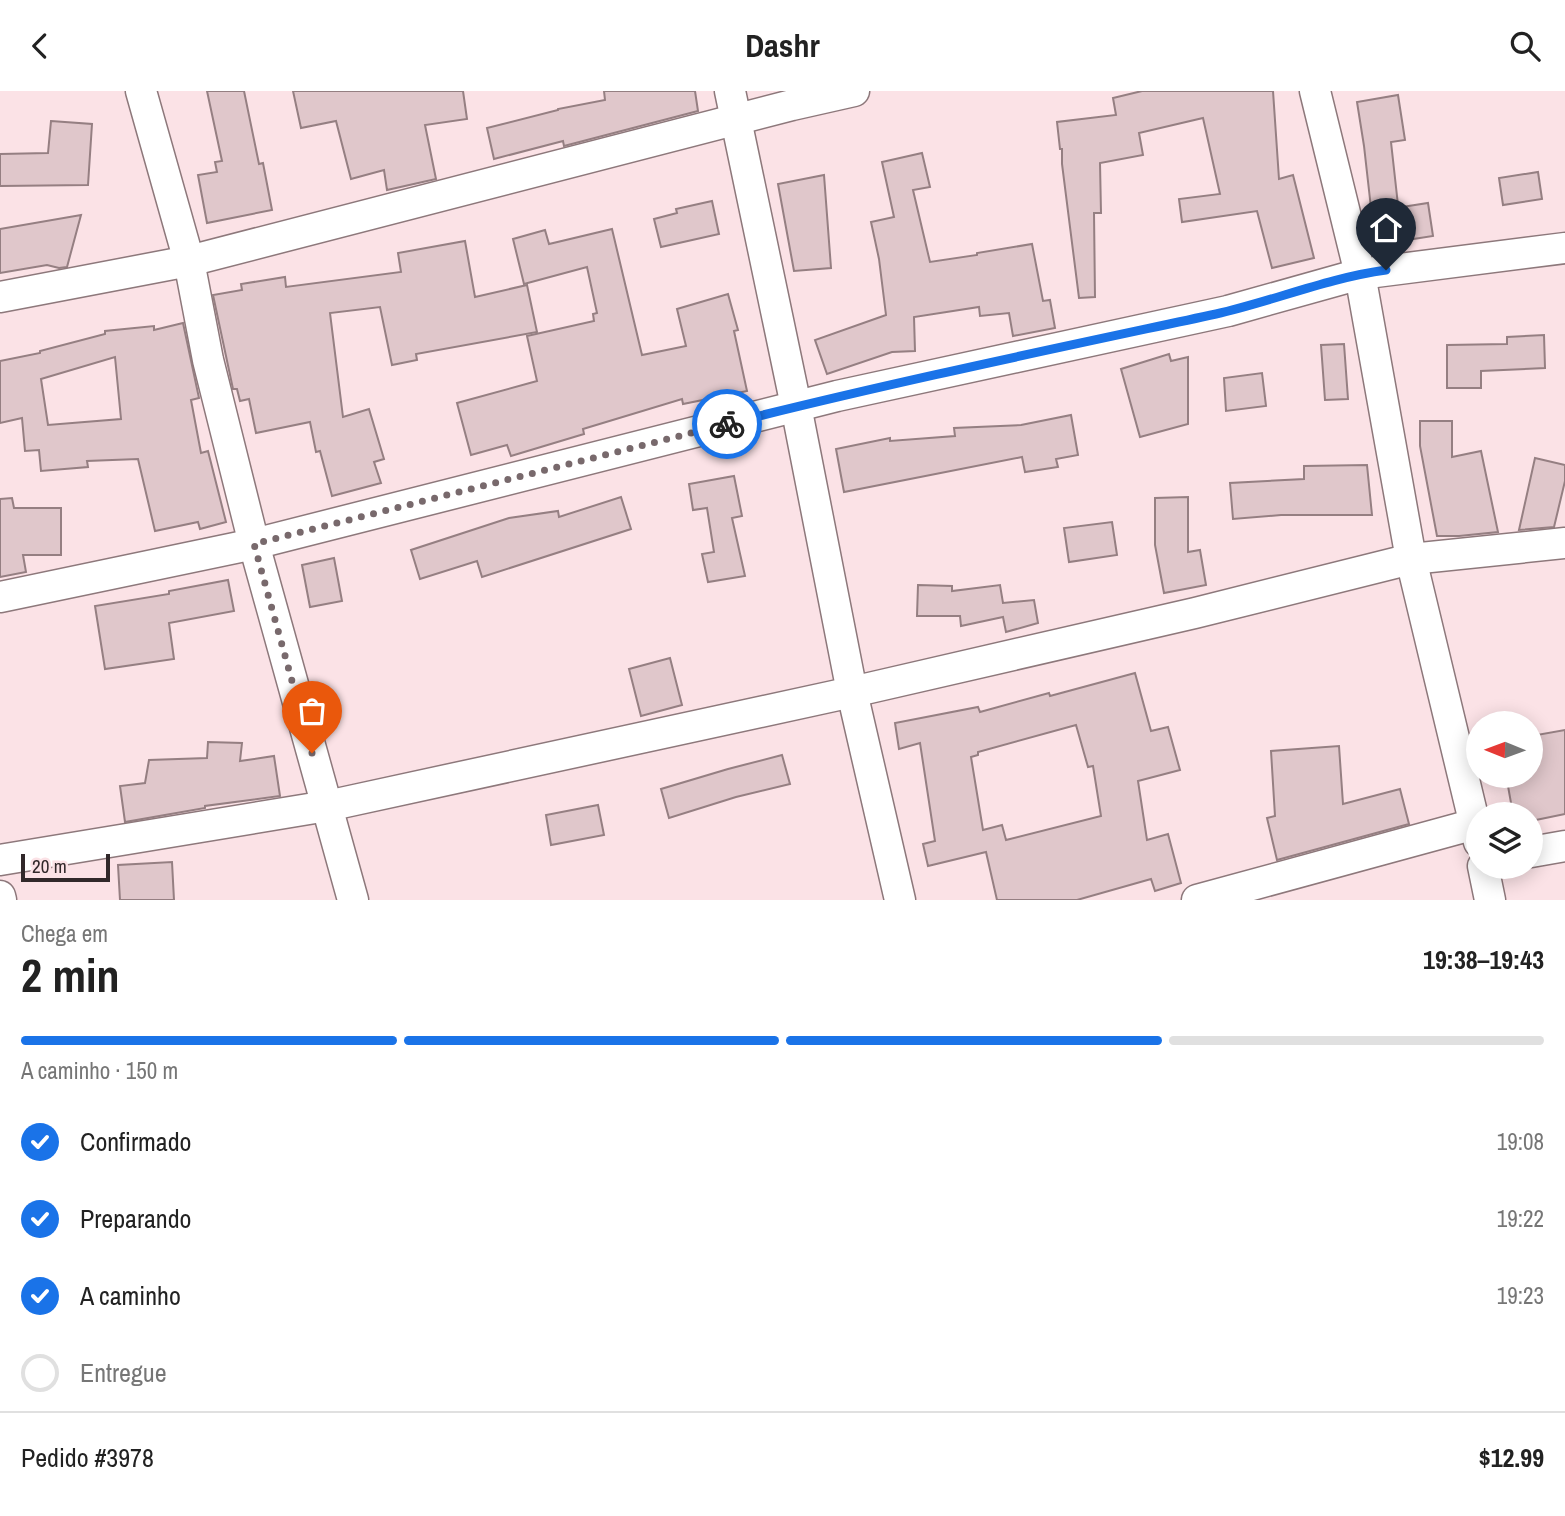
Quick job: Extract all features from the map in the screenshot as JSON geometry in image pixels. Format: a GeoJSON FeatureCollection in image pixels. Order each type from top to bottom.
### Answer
{"type":"FeatureCollection","features":[{"type":"Feature","properties":{"kind":"street"},"geometry":{"type":"LineString","coordinates":[[141,91],[189,261],[208,360],[254,544],[353,900]]}},
{"type":"Feature","properties":{"kind":"street"},"geometry":{"type":"LineString","coordinates":[[0,296],[189,261],[733,105],[854,91]]}},
{"type":"Feature","properties":{"kind":"street"},"geometry":{"type":"LineString","coordinates":[[1315,91],[1360,274],[1411,559],[1470,802]]}},
{"type":"Feature","properties":{"kind":"street"},"geometry":{"type":"LineString","coordinates":[[733,105],[852,692],[900,900]]}},
{"type":"Feature","properties":{"kind":"street"},"geometry":{"type":"LineString","coordinates":[[0,597],[254,544],[796,406],[1228,311],[1360,274],[1565,248]]}},
{"type":"Feature","properties":{"kind":"street"},"geometry":{"type":"LineString","coordinates":[[0,860],[327,806],[852,692],[1182,616],[1411,559],[1565,543]]}},
{"type":"Feature","properties":{"kind":"street"},"geometry":{"type":"LineString","coordinates":[[1196,900],[1466,836]]}},
{"type":"Feature","properties":{"kind":"street"},"geometry":{"type":"LineString","coordinates":[[1543,850],[1565,846]]}},
{"type":"Feature","properties":{"kind":"street"},"geometry":{"type":"LineString","coordinates":[[1486,879],[1490,900]]}},
{"type":"Feature","properties":{"kind":"building"},"geometry":{"type":"Polygon","coordinates":[[[207,91],[244,91],[259,164],[263,163],[272,210],[207,223],[198,175],[217,172],[215,162],[222,161],[207,91]]]}},
{"type":"Feature","properties":{"kind":"building"},"geometry":{"type":"Polygon","coordinates":[[[293,91],[463,91],[467,119],[425,125],[436,179],[387,190],[384,170],[351,179],[336,121],[301,128],[293,91]]]}},
{"type":"Feature","properties":{"kind":"building"},"geometry":{"type":"Polygon","coordinates":[[[604,91],[695,91],[698,111],[564,146],[563,141],[494,159],[487,128],[605,100],[604,91]]]}},
{"type":"Feature","properties":{"kind":"building"},"geometry":{"type":"Polygon","coordinates":[[[1142,91],[1273,91],[1279,179],[1293,175],[1314,258],[1272,268],[1257,211],[1182,222],[1179,199],[1220,194],[1203,118],[1139,133],[1143,155],[1100,163],[1101,213],[1094,213],[1095,297],[1079,298],[1057,122],[1116,115],[1113,98],[1142,91]]]}},
{"type":"Feature","properties":{"kind":"building"},"geometry":{"type":"Polygon","coordinates":[[[1398,95],[1405,140],[1391,142],[1398,205],[1371,208],[1357,102],[1398,95]]]}},
{"type":"Feature","properties":{"kind":"building"},"geometry":{"type":"Polygon","coordinates":[[[51,121],[92,124],[88,185],[0,186],[0,154],[48,153],[51,121]]]}},
{"type":"Feature","properties":{"kind":"building"},"geometry":{"type":"Polygon","coordinates":[[[922,153],[930,187],[913,190],[930,262],[1032,244],[1043,301],[1050,300],[1055,328],[1013,336],[1009,313],[980,316],[979,307],[914,317],[915,351],[892,352],[827,374],[815,340],[886,315],[871,222],[894,217],[882,162],[922,153]]]}},
{"type":"Feature","properties":{"kind":"building"},"geometry":{"type":"Polygon","coordinates":[[[1538,172],[1542,199],[1503,205],[1499,178],[1538,172]]]}},
{"type":"Feature","properties":{"kind":"building"},"geometry":{"type":"Polygon","coordinates":[[[824,175],[831,268],[794,271],[778,184],[824,175]]]}},
{"type":"Feature","properties":{"kind":"building"},"geometry":{"type":"Polygon","coordinates":[[[712,201],[719,234],[661,247],[654,219],[677,213],[676,209],[712,201]]]}},
{"type":"Feature","properties":{"kind":"building"},"geometry":{"type":"Polygon","coordinates":[[[1428,203],[1433,236],[1394,242],[1389,209],[1428,203]]]}},
{"type":"Feature","properties":{"kind":"building"},"geometry":{"type":"Polygon","coordinates":[[[81,215],[67,267],[47,265],[0,273],[0,229],[81,215]]]}},
{"type":"Feature","properties":{"kind":"building"},"geometry":{"type":"Polygon","coordinates":[[[612,229],[642,355],[686,346],[677,309],[728,294],[738,330],[734,331],[747,391],[683,404],[682,399],[583,429],[584,434],[511,456],[507,445],[471,455],[457,403],[537,381],[527,336],[594,321],[593,314],[597,313],[587,267],[524,284],[513,239],[545,230],[549,244],[612,229]]]}},
{"type":"Feature","properties":{"kind":"building"},"geometry":{"type":"Polygon","coordinates":[[[465,241],[475,297],[527,285],[537,332],[416,354],[417,360],[392,365],[380,307],[330,313],[343,417],[369,409],[384,459],[374,462],[381,483],[332,496],[320,451],[316,452],[310,422],[256,433],[249,399],[240,401],[237,389],[233,389],[213,295],[242,290],[241,284],[285,277],[286,287],[401,272],[398,253],[465,241]]]}},
{"type":"Feature","properties":{"kind":"building"},"geometry":{"type":"Polygon","coordinates":[[[183,323],[199,398],[191,400],[201,453],[208,451],[226,522],[200,529],[198,522],[155,531],[138,459],[87,461],[88,467],[41,471],[39,450],[25,451],[22,418],[0,423],[0,361],[40,353],[105,334],[105,331],[154,326],[154,330],[183,323]],[[115,357],[41,379],[48,425],[121,419],[115,357]]]}},
{"type":"Feature","properties":{"kind":"building"},"geometry":{"type":"Polygon","coordinates":[[[1544,335],[1545,368],[1481,371],[1481,388],[1447,388],[1447,345],[1507,344],[1507,337],[1544,335]]]}},
{"type":"Feature","properties":{"kind":"building"},"geometry":{"type":"Polygon","coordinates":[[[1344,344],[1348,399],[1325,400],[1321,345],[1344,344]]]}},
{"type":"Feature","properties":{"kind":"building"},"geometry":{"type":"Polygon","coordinates":[[[1169,354],[1171,361],[1188,357],[1188,424],[1140,437],[1121,369],[1169,354]]]}},
{"type":"Feature","properties":{"kind":"building"},"geometry":{"type":"Polygon","coordinates":[[[1262,373],[1266,406],[1226,411],[1224,378],[1262,373]]]}},
{"type":"Feature","properties":{"kind":"building"},"geometry":{"type":"Polygon","coordinates":[[[1071,415],[1078,455],[1056,459],[1058,467],[1025,472],[1022,457],[844,492],[836,449],[890,438],[890,441],[955,436],[954,428],[1021,425],[1071,415]]]}},
{"type":"Feature","properties":{"kind":"building"},"geometry":{"type":"Polygon","coordinates":[[[1420,421],[1452,421],[1452,457],[1481,451],[1498,532],[1437,536],[1420,446],[1420,421]]]}},
{"type":"Feature","properties":{"kind":"building"},"geometry":{"type":"Polygon","coordinates":[[[1535,458],[1565,465],[1565,481],[1554,527],[1519,530],[1535,458]]]}},
{"type":"Feature","properties":{"kind":"building"},"geometry":{"type":"Polygon","coordinates":[[[1367,465],[1372,515],[1281,515],[1233,519],[1230,483],[1304,479],[1304,466],[1367,465]]]}},
{"type":"Feature","properties":{"kind":"building"},"geometry":{"type":"Polygon","coordinates":[[[734,476],[742,516],[732,518],[745,576],[708,582],[702,554],[714,552],[707,508],[693,510],[689,484],[734,476]]]}},
{"type":"Feature","properties":{"kind":"building"},"geometry":{"type":"Polygon","coordinates":[[[621,497],[631,529],[482,577],[477,561],[420,579],[411,550],[509,518],[558,511],[559,517],[621,497]]]}},
{"type":"Feature","properties":{"kind":"building"},"geometry":{"type":"Polygon","coordinates":[[[1188,497],[1188,552],[1200,550],[1206,585],[1164,593],[1155,545],[1155,498],[1188,497]]]}},
{"type":"Feature","properties":{"kind":"building"},"geometry":{"type":"Polygon","coordinates":[[[12,498],[14,508],[61,508],[61,555],[23,555],[26,572],[0,577],[0,499],[12,498]]]}},
{"type":"Feature","properties":{"kind":"building"},"geometry":{"type":"Polygon","coordinates":[[[1112,522],[1117,555],[1069,562],[1064,528],[1112,522]]]}},
{"type":"Feature","properties":{"kind":"building"},"geometry":{"type":"Polygon","coordinates":[[[334,558],[342,601],[310,607],[302,565],[334,558]]]}},
{"type":"Feature","properties":{"kind":"building"},"geometry":{"type":"Polygon","coordinates":[[[228,580],[234,611],[169,623],[174,659],[105,669],[95,606],[169,594],[169,591],[228,580]]]}},
{"type":"Feature","properties":{"kind":"building"},"geometry":{"type":"Polygon","coordinates":[[[918,585],[952,586],[952,591],[1000,585],[1003,603],[1034,600],[1038,623],[1006,632],[1003,617],[961,626],[960,616],[917,616],[918,585]]]}},
{"type":"Feature","properties":{"kind":"building"},"geometry":{"type":"Polygon","coordinates":[[[670,658],[682,705],[641,716],[629,669],[670,658]]]}},
{"type":"Feature","properties":{"kind":"building"},"geometry":{"type":"Polygon","coordinates":[[[1135,673],[1151,731],[1168,727],[1180,770],[1138,781],[1147,840],[1168,834],[1181,883],[1155,891],[1151,879],[1077,900],[997,900],[986,852],[928,866],[923,844],[935,841],[920,743],[899,749],[895,723],[978,707],[980,712],[1049,693],[1050,696],[1135,673]],[[1076,725],[978,752],[978,755],[971,757],[983,830],[1002,825],[1006,840],[1101,816],[1093,766],[1088,767],[1076,725]]]}},
{"type":"Feature","properties":{"kind":"building"},"geometry":{"type":"Polygon","coordinates":[[[1565,730],[1565,814],[1543,819],[1543,802],[1511,802],[1508,788],[1544,787],[1544,734],[1565,730]]]}},
{"type":"Feature","properties":{"kind":"building"},"geometry":{"type":"Polygon","coordinates":[[[208,742],[242,743],[240,761],[274,756],[280,796],[205,806],[125,822],[120,786],[145,783],[149,760],[207,758],[208,742]]]}},
{"type":"Feature","properties":{"kind":"building"},"geometry":{"type":"Polygon","coordinates":[[[1339,746],[1343,804],[1400,789],[1409,824],[1277,860],[1267,818],[1275,816],[1271,751],[1339,746]]]}},
{"type":"Feature","properties":{"kind":"building"},"geometry":{"type":"Polygon","coordinates":[[[782,755],[790,784],[669,818],[661,789],[782,755]]]}},
{"type":"Feature","properties":{"kind":"building"},"geometry":{"type":"Polygon","coordinates":[[[598,805],[604,835],[551,845],[546,815],[598,805]]]}},
{"type":"Feature","properties":{"kind":"building"},"geometry":{"type":"Polygon","coordinates":[[[172,862],[174,900],[120,900],[118,865],[172,862]]]}},
{"type":"Feature","properties":{"kind":"way so far"},"geometry":{"type":"LineString","coordinates":[[312,753],[254,544],[727,424]]}},
{"type":"Feature","properties":{"kind":"route"},"geometry":{"type":"LineString","coordinates":[[727,424],[836,396],[1228,311],[1360,274],[1386,270]]}}]}
